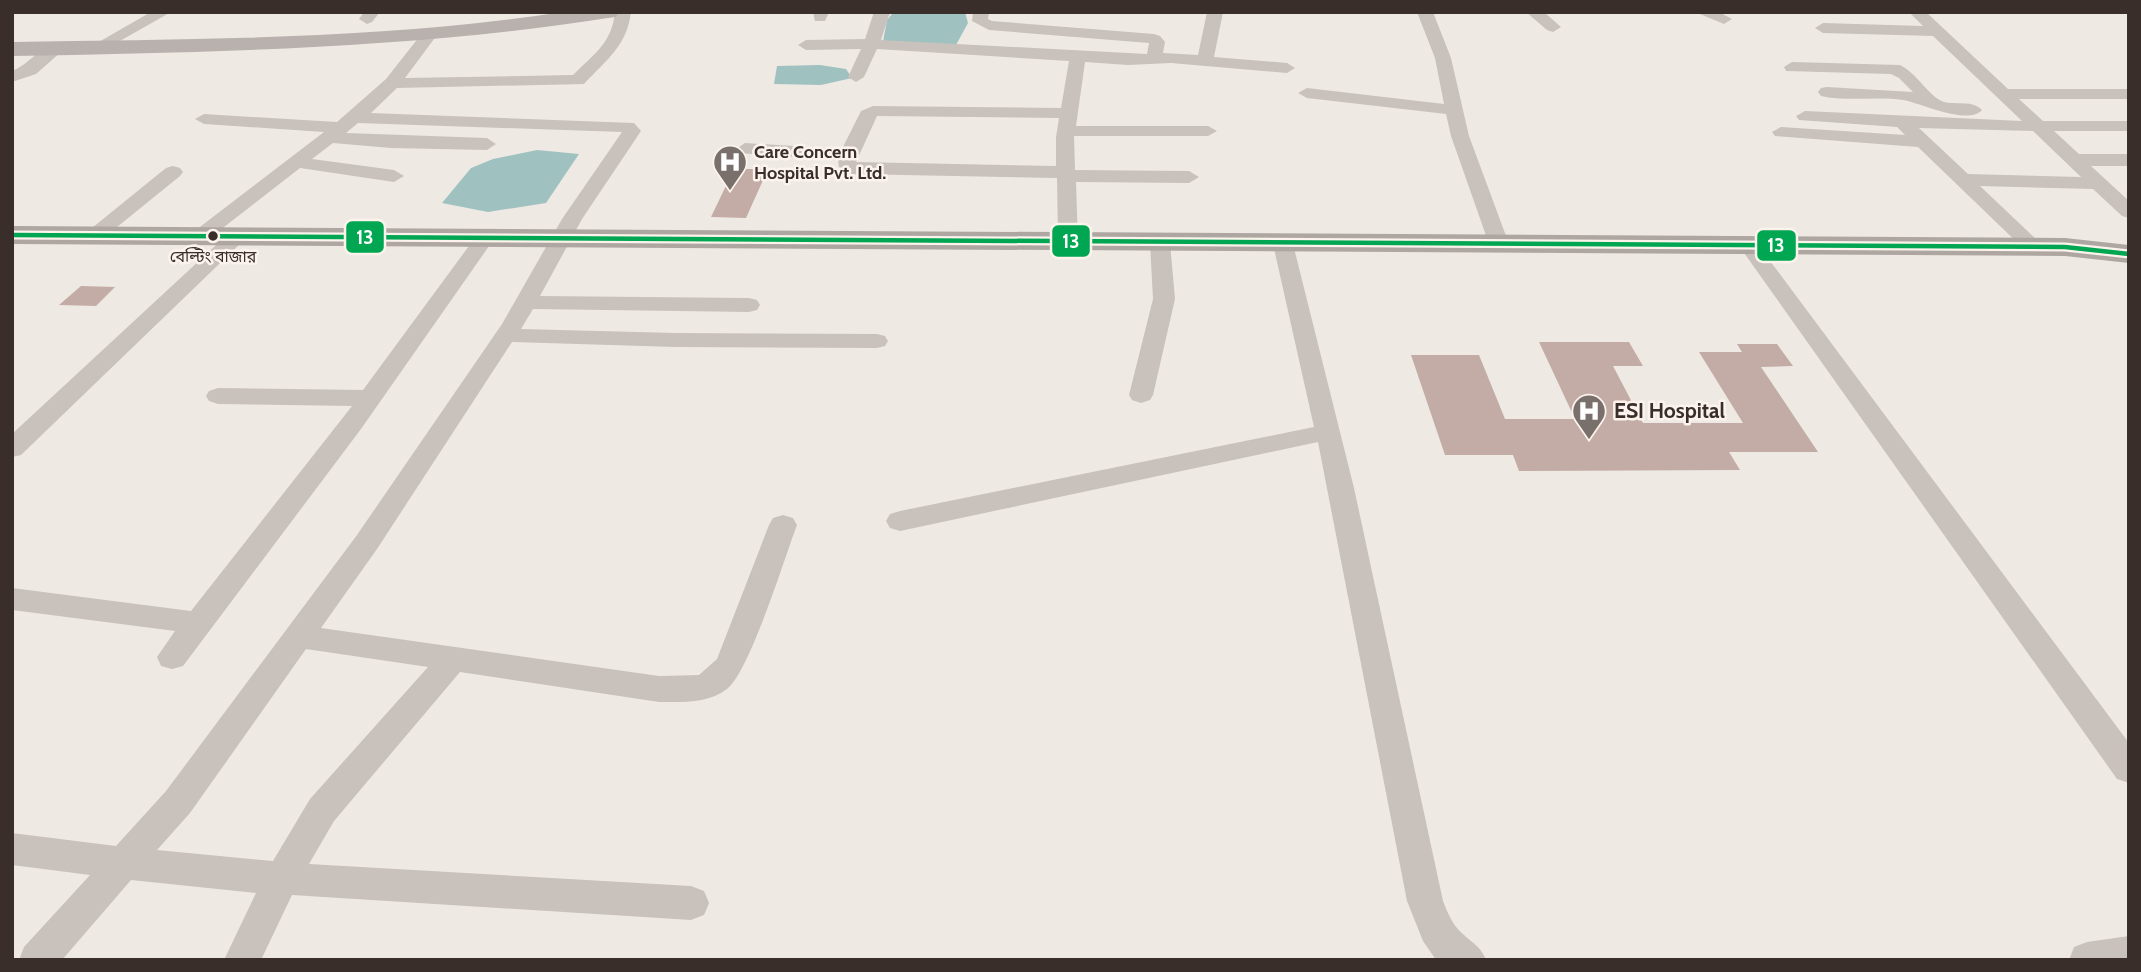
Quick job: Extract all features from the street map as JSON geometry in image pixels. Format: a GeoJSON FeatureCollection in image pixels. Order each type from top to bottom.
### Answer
{"type":"FeatureCollection","features":[{"type":"Feature","properties":{"kind":"main road"},"geometry":{"type":"LineString","coordinates":[[12,235],[2065,247],[2129,254]]}},
{"type":"Feature","properties":{"kind":"street"},"geometry":{"type":"LineString","coordinates":[[98,47],[163,12]]}},
{"type":"Feature","properties":{"kind":"street"},"geometry":{"type":"LineString","coordinates":[[12,49],[249,45],[429,35],[499,29],[608,12]]}},
{"type":"Feature","properties":{"kind":"street"},"geometry":{"type":"LineString","coordinates":[[392,83],[578,80],[615,42],[621,30],[623,12]]}},
{"type":"Feature","properties":{"kind":"street"},"geometry":{"type":"LineString","coordinates":[[856,77],[882,12]]}},
{"type":"Feature","properties":{"kind":"street"},"geometry":{"type":"LineString","coordinates":[[981,12],[980,21],[989,25],[1154,39],[1157,42],[1154,58]]}},
{"type":"Feature","properties":{"kind":"street"},"geometry":{"type":"LineString","coordinates":[[1205,61],[1215,12]]}},
{"type":"Feature","properties":{"kind":"street"},"geometry":{"type":"LineString","coordinates":[[1424,12],[1443,58],[1464,148],[1499,244]]}},
{"type":"Feature","properties":{"kind":"street"},"geometry":{"type":"LineString","coordinates":[[1534,12],[1553,27]]}},
{"type":"Feature","properties":{"kind":"street"},"geometry":{"type":"LineString","coordinates":[[1703,12],[1724,19]]}},
{"type":"Feature","properties":{"kind":"street"},"geometry":{"type":"LineString","coordinates":[[1917,12],[2129,212]]}},
{"type":"Feature","properties":{"kind":"street"},"geometry":{"type":"LineString","coordinates":[[1823,28],[1938,31]]}},
{"type":"Feature","properties":{"kind":"street"},"geometry":{"type":"LineString","coordinates":[[199,237],[342,128],[392,83],[429,35]]}},
{"type":"Feature","properties":{"kind":"street"},"geometry":{"type":"LineString","coordinates":[[806,45],[871,44],[1076,64],[1147,76]]}},
{"type":"Feature","properties":{"kind":"street"},"geometry":{"type":"LineString","coordinates":[[12,77],[30,70],[56,48]]}},
{"type":"Feature","properties":{"kind":"street"},"geometry":{"type":"LineString","coordinates":[[1019,68],[1154,58],[1287,68]]}},
{"type":"Feature","properties":{"kind":"street"},"geometry":{"type":"LineString","coordinates":[[1068,243],[1065,174],[1067,122],[1076,64]]}},
{"type":"Feature","properties":{"kind":"street"},"geometry":{"type":"LineString","coordinates":[[1792,67],[1894,69],[1905,74],[1933,104]]}},
{"type":"Feature","properties":{"kind":"street"},"geometry":{"type":"LineString","coordinates":[[1827,92],[1905,95],[1951,109],[2024,112]]}},
{"type":"Feature","properties":{"kind":"street"},"geometry":{"type":"LineString","coordinates":[[1307,93],[1454,110]]}},
{"type":"Feature","properties":{"kind":"street"},"geometry":{"type":"LineString","coordinates":[[2006,94],[2129,94]]}},
{"type":"Feature","properties":{"kind":"street"},"geometry":{"type":"LineString","coordinates":[[1189,177],[851,168],[846,163],[867,115],[873,111],[1208,131]]}},
{"type":"Feature","properties":{"kind":"street"},"geometry":{"type":"LineString","coordinates":[[1805,116],[2039,127],[2129,126]]}},
{"type":"Feature","properties":{"kind":"street"},"geometry":{"type":"LineString","coordinates":[[37,960],[178,803],[367,542],[506,335],[583,201],[631,134],[631,128],[619,126],[342,128],[204,119]]}},
{"type":"Feature","properties":{"kind":"street"},"geometry":{"type":"LineString","coordinates":[[1902,122],[2033,247]]}},
{"type":"Feature","properties":{"kind":"street"},"geometry":{"type":"LineString","coordinates":[[342,128],[391,142],[487,144]]}},
{"type":"Feature","properties":{"kind":"street"},"geometry":{"type":"LineString","coordinates":[[1781,132],[1924,142]]}},
{"type":"Feature","properties":{"kind":"street"},"geometry":{"type":"LineString","coordinates":[[744,149],[849,155]]}},
{"type":"Feature","properties":{"kind":"street"},"geometry":{"type":"LineString","coordinates":[[2075,160],[2129,160]]}},
{"type":"Feature","properties":{"kind":"street"},"geometry":{"type":"LineString","coordinates":[[294,162],[394,176]]}},
{"type":"Feature","properties":{"kind":"street"},"geometry":{"type":"LineString","coordinates":[[94,236],[173,172]]}},
{"type":"Feature","properties":{"kind":"street"},"geometry":{"type":"LineString","coordinates":[[1964,180],[2099,183]]}},
{"type":"Feature","properties":{"kind":"street"},"geometry":{"type":"LineString","coordinates":[[12,449],[235,237]]}},
{"type":"Feature","properties":{"kind":"street"},"geometry":{"type":"LineString","coordinates":[[172,657],[370,398],[484,239]]}},
{"type":"Feature","properties":{"kind":"street"},"geometry":{"type":"LineString","coordinates":[[1141,395],[1164,299],[1160,243]]}},
{"type":"Feature","properties":{"kind":"street"},"geometry":{"type":"LineString","coordinates":[[1283,244],[1328,432],[1425,901],[1436,934],[1453,952],[1468,960]]}},
{"type":"Feature","properties":{"kind":"street"},"geometry":{"type":"LineString","coordinates":[[2065,247],[2129,245]]}},
{"type":"Feature","properties":{"kind":"street"},"geometry":{"type":"LineString","coordinates":[[1749,246],[2129,769]]}},
{"type":"Feature","properties":{"kind":"street"},"geometry":{"type":"LineString","coordinates":[[526,302],[749,305]]}},
{"type":"Feature","properties":{"kind":"street"},"geometry":{"type":"LineString","coordinates":[[506,335],[676,340],[877,341]]}},
{"type":"Feature","properties":{"kind":"street"},"geometry":{"type":"LineString","coordinates":[[218,396],[370,398]]}},
{"type":"Feature","properties":{"kind":"street"},"geometry":{"type":"LineString","coordinates":[[900,521],[1328,432]]}},
{"type":"Feature","properties":{"kind":"street"},"geometry":{"type":"LineString","coordinates":[[297,636],[659,688],[703,688],[716,683],[730,664],[783,525]]}},
{"type":"Feature","properties":{"kind":"street"},"geometry":{"type":"LineString","coordinates":[[12,600],[199,622]]}},
{"type":"Feature","properties":{"kind":"street"},"geometry":{"type":"LineString","coordinates":[[242,960],[283,876],[322,810],[453,659]]}},
{"type":"Feature","properties":{"kind":"street"},"geometry":{"type":"LineString","coordinates":[[12,849],[123,864],[383,886],[691,903]]}},
{"type":"Feature","properties":{"kind":"street"},"geometry":{"type":"LineString","coordinates":[[2087,960],[2129,954]]}},
{"type":"Feature","properties":{"kind":"water"},"geometry":{"type":"Polygon","coordinates":[[[965,12],[968,23],[956,45],[883,42],[887,20],[892,14],[965,12]]]}},
{"type":"Feature","properties":{"kind":"water"},"geometry":{"type":"Polygon","coordinates":[[[820,65],[846,69],[852,78],[821,85],[774,84],[777,66],[820,65]]]}},
{"type":"Feature","properties":{"kind":"water"},"geometry":{"type":"Polygon","coordinates":[[[537,150],[579,154],[546,203],[488,212],[442,203],[471,168],[493,159],[537,150]]]}},
{"type":"Feature","properties":{"kind":"building"},"geometry":{"type":"Polygon","coordinates":[[[734,169],[768,169],[746,218],[711,217],[734,169]]]}},
{"type":"Feature","properties":{"kind":"building"},"geometry":{"type":"Polygon","coordinates":[[[81,286],[115,287],[96,306],[59,305],[81,286]]]}},
{"type":"Feature","properties":{"kind":"building"},"geometry":{"type":"Polygon","coordinates":[[[1539,342],[1629,342],[1643,366],[1613,366],[1643,423],[1743,423],[1699,352],[1742,352],[1737,344],[1777,344],[1793,366],[1761,367],[1818,452],[1729,452],[1740,470],[1519,471],[1513,455],[1445,455],[1411,355],[1479,355],[1505,419],[1575,419],[1539,342]]]}},
{"type":"Feature","properties":{"kind":"transit line","name":"13"},"geometry":{"type":"LineString","coordinates":[[12,235],[2065,247],[2129,254]]}},
{"type":"Feature","properties":{"kind":"place","name":"Care Concern Hospital Pvt. Ltd."},"geometry":{"type":"Point","coordinates":[730,192]}},
{"type":"Feature","properties":{"kind":"place","name":"বেল্টিং বাজার"},"geometry":{"type":"Point","coordinates":[213,236]}},
{"type":"Feature","properties":{"kind":"place","name":"ESI Hospital"},"geometry":{"type":"Point","coordinates":[1589,441]}}]}
